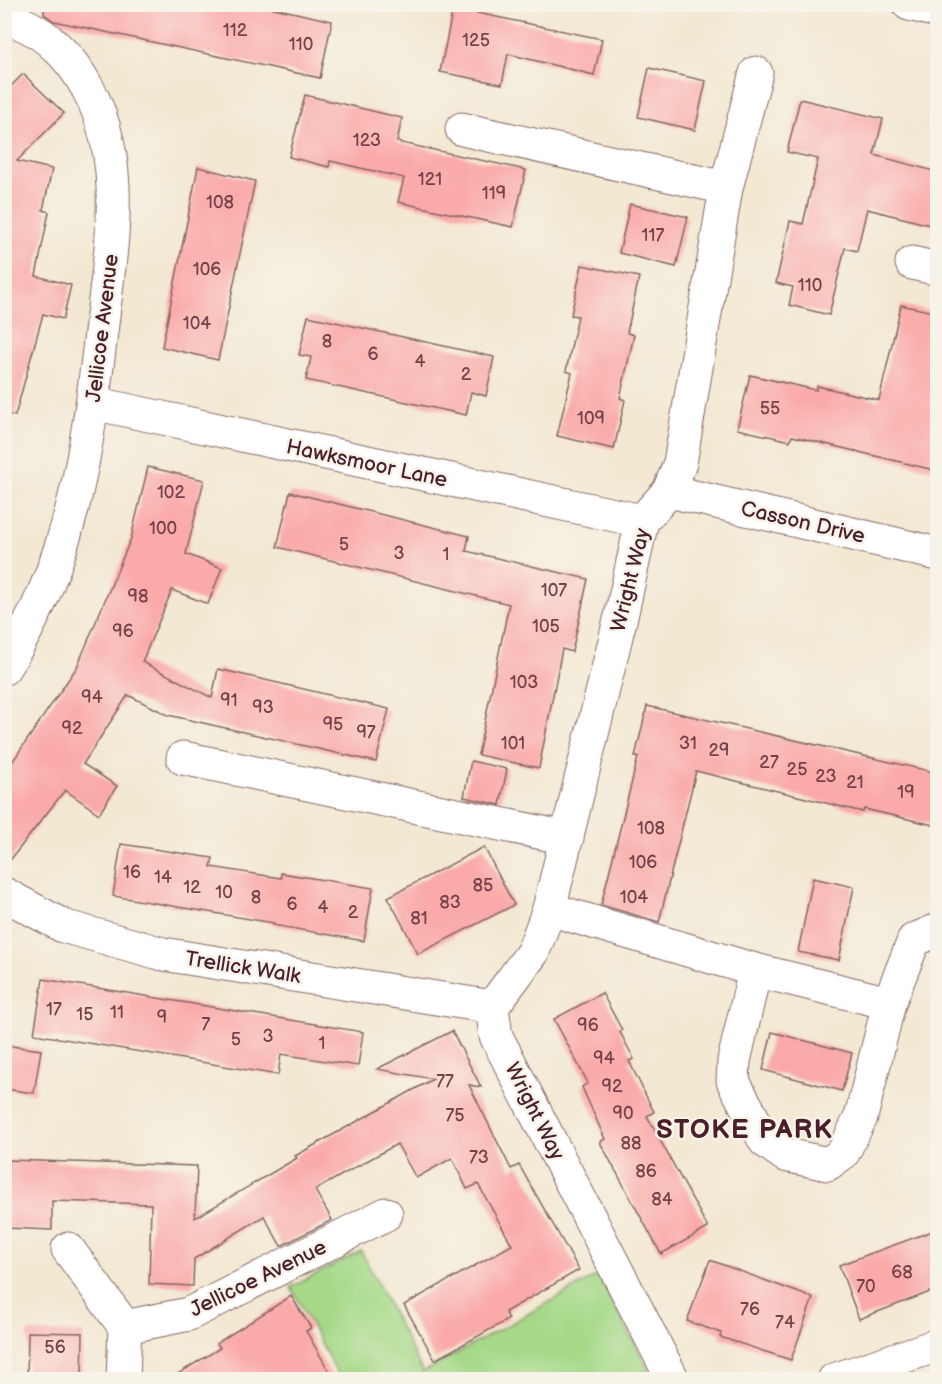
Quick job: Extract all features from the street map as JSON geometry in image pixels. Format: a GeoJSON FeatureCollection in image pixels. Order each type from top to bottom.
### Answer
{"type":"FeatureCollection","features":[{"type":"Feature","properties":{"kind":"street"},"geometry":{"type":"LineString","coordinates":[[909,4],[938,12]]}},
{"type":"Feature","properties":{"kind":"street","name":"Jellicoe Avenue"},"geometry":{"type":"LineString","coordinates":[[4,16],[42,36],[65,55],[81,77],[105,130],[112,162],[113,231],[93,403],[77,499],[57,561],[33,621],[4,668]]}},
{"type":"Feature","properties":{"kind":"street","name":"Wright Way"},"geometry":{"type":"LineString","coordinates":[[673,1380],[496,1036],[492,1021],[492,1006],[533,952],[549,909],[642,521],[669,491],[685,439],[726,188],[756,73]]}},
{"type":"Feature","properties":{"kind":"street"},"geometry":{"type":"LineString","coordinates":[[462,129],[726,188]]}},
{"type":"Feature","properties":{"kind":"street","name":"Hawksmoor Lane"},"geometry":{"type":"LineString","coordinates":[[93,403],[642,521]]}},
{"type":"Feature","properties":{"kind":"street","name":"Casson Drive"},"geometry":{"type":"LineString","coordinates":[[669,491],[938,554]]}},
{"type":"Feature","properties":{"kind":"street"},"geometry":{"type":"LineString","coordinates":[[183,758],[567,838]]}},
{"type":"Feature","properties":{"kind":"street","name":"Trellick Walk"},"geometry":{"type":"LineString","coordinates":[[4,894],[63,926],[163,954],[492,1006]]}},
{"type":"Feature","properties":{"kind":"street"},"geometry":{"type":"LineString","coordinates":[[549,909],[755,970],[889,1002]]}},
{"type":"Feature","properties":{"kind":"street"},"geometry":{"type":"LineString","coordinates":[[755,970],[734,1061],[733,1081],[765,1140],[785,1155],[828,1164],[843,1153],[861,1118],[889,1002],[914,940],[938,930]]}},
{"type":"Feature","properties":{"kind":"street","name":"Jellicoe Avenue"},"geometry":{"type":"LineString","coordinates":[[124,1327],[189,1314],[386,1214]]}},
{"type":"Feature","properties":{"kind":"street"},"geometry":{"type":"LineString","coordinates":[[68,1249],[124,1327],[123,1380]]}},
{"type":"Feature","properties":{"kind":"street"},"geometry":{"type":"LineString","coordinates":[[834,1380],[938,1345]]}},
{"type":"Feature","properties":{"kind":"green space"},"geometry":{"type":"Polygon","coordinates":[[[361,1251],[423,1372],[598,1275],[648,1369],[648,1379],[340,1379],[291,1287],[361,1251]]]}},
{"type":"Feature","properties":{"kind":"building"},"geometry":{"type":"Polygon","coordinates":[[[45,4],[256,4],[332,21],[320,78],[54,21],[44,14],[45,4]]]}},
{"type":"Feature","properties":{"kind":"building"},"geometry":{"type":"Polygon","coordinates":[[[453,8],[602,39],[594,75],[508,54],[502,84],[440,72],[453,8]]]}},
{"type":"Feature","properties":{"kind":"building"},"geometry":{"type":"Polygon","coordinates":[[[649,68],[706,81],[695,130],[638,117],[649,68]]]}},
{"type":"Feature","properties":{"kind":"building"},"geometry":{"type":"Polygon","coordinates":[[[23,74],[64,113],[17,161],[52,169],[43,210],[49,212],[36,276],[71,285],[63,319],[43,314],[15,416],[4,414],[4,93],[23,74]]]}},
{"type":"Feature","properties":{"kind":"building"},"geometry":{"type":"Polygon","coordinates":[[[305,95],[402,118],[397,142],[526,170],[513,227],[398,202],[404,178],[330,161],[329,167],[289,157],[305,95]]]}},
{"type":"Feature","properties":{"kind":"building"},"geometry":{"type":"Polygon","coordinates":[[[800,99],[883,119],[874,155],[938,172],[938,227],[867,209],[857,251],[845,248],[829,315],[789,305],[793,287],[776,283],[790,221],[803,224],[818,159],[787,152],[800,99]]]}},
{"type":"Feature","properties":{"kind":"building"},"geometry":{"type":"Polygon","coordinates":[[[198,167],[255,181],[218,360],[162,347],[198,167]]]}},
{"type":"Feature","properties":{"kind":"building"},"geometry":{"type":"Polygon","coordinates":[[[630,204],[688,217],[676,267],[619,253],[630,204]]]}},
{"type":"Feature","properties":{"kind":"building"},"geometry":{"type":"Polygon","coordinates":[[[582,265],[639,277],[627,333],[634,335],[620,398],[625,400],[614,449],[557,436],[572,373],[566,371],[578,316],[571,315],[582,265]]]}},
{"type":"Feature","properties":{"kind":"building"},"geometry":{"type":"Polygon","coordinates":[[[901,305],[938,313],[938,471],[792,436],[790,441],[737,429],[750,375],[816,390],[817,386],[879,400],[901,305]]]}},
{"type":"Feature","properties":{"kind":"building"},"geometry":{"type":"Polygon","coordinates":[[[308,316],[494,357],[486,396],[471,392],[466,415],[306,380],[311,357],[299,355],[308,316]]]}},
{"type":"Feature","properties":{"kind":"building"},"geometry":{"type":"Polygon","coordinates":[[[148,467],[204,480],[186,554],[222,568],[208,604],[172,590],[142,662],[212,698],[218,669],[389,709],[376,762],[168,715],[128,695],[83,764],[117,786],[99,814],[65,790],[4,868],[4,774],[77,667],[131,538],[148,467]]]}},
{"type":"Feature","properties":{"kind":"building"},"geometry":{"type":"Polygon","coordinates":[[[290,492],[469,536],[466,551],[588,579],[572,652],[562,649],[539,768],[478,755],[509,604],[277,547],[290,492]]]}},
{"type":"Feature","properties":{"kind":"building"},"geometry":{"type":"Polygon","coordinates":[[[647,706],[938,773],[938,826],[864,809],[863,812],[696,771],[659,922],[601,905],[638,757],[635,757],[647,706]]]}},
{"type":"Feature","properties":{"kind":"building"},"geometry":{"type":"Polygon","coordinates":[[[471,761],[507,769],[500,805],[464,797],[471,761]]]}},
{"type":"Feature","properties":{"kind":"building"},"geometry":{"type":"Polygon","coordinates":[[[121,844],[213,858],[211,867],[281,878],[281,873],[373,888],[364,941],[273,925],[274,923],[113,896],[121,844]]]}},
{"type":"Feature","properties":{"kind":"building"},"geometry":{"type":"Polygon","coordinates":[[[484,847],[514,905],[418,954],[388,897],[484,847]]]}},
{"type":"Feature","properties":{"kind":"building"},"geometry":{"type":"Polygon","coordinates":[[[813,878],[854,887],[839,960],[798,952],[813,878]]]}},
{"type":"Feature","properties":{"kind":"building"},"geometry":{"type":"Polygon","coordinates":[[[43,979],[363,1032],[358,1066],[281,1054],[278,1075],[34,1034],[43,979]]]}},
{"type":"Feature","properties":{"kind":"building"},"geometry":{"type":"Polygon","coordinates":[[[602,993],[622,1030],[620,1032],[634,1059],[629,1061],[654,1112],[647,1116],[708,1228],[661,1254],[600,1142],[605,1139],[582,1087],[588,1083],[554,1019],[602,993]]]}},
{"type":"Feature","properties":{"kind":"building"},"geometry":{"type":"Polygon","coordinates":[[[452,1031],[481,1087],[469,1085],[511,1169],[519,1165],[579,1270],[505,1312],[509,1319],[435,1360],[404,1305],[512,1245],[478,1184],[467,1189],[452,1158],[416,1178],[397,1144],[315,1190],[332,1220],[281,1246],[264,1216],[194,1259],[193,1286],[149,1284],[151,1204],[52,1201],[52,1230],[6,1228],[8,1160],[197,1166],[195,1218],[297,1158],[295,1156],[433,1079],[377,1069],[452,1031]]]}},
{"type":"Feature","properties":{"kind":"building"},"geometry":{"type":"Polygon","coordinates":[[[772,1032],[852,1053],[842,1091],[763,1070],[772,1032]]]}},
{"type":"Feature","properties":{"kind":"building"},"geometry":{"type":"Polygon","coordinates":[[[4,1045],[41,1050],[34,1093],[4,1089],[4,1045]]]}},
{"type":"Feature","properties":{"kind":"building"},"geometry":{"type":"Polygon","coordinates":[[[938,1229],[938,1289],[859,1319],[839,1265],[938,1229]]]}},
{"type":"Feature","properties":{"kind":"building"},"geometry":{"type":"Polygon","coordinates":[[[710,1260],[813,1298],[791,1360],[720,1337],[721,1333],[687,1321],[710,1260]]]}},
{"type":"Feature","properties":{"kind":"building"},"geometry":{"type":"Polygon","coordinates":[[[291,1296],[311,1328],[306,1331],[334,1380],[168,1380],[220,1348],[217,1343],[291,1296]]]}},
{"type":"Feature","properties":{"kind":"building"},"geometry":{"type":"Polygon","coordinates":[[[28,1332],[83,1333],[82,1380],[27,1380],[28,1332]]]}},
{"type":"Feature","properties":{"kind":"district","name":"STOKE PARK"},"geometry":{"type":"Point","coordinates":[745,1129]}}]}
